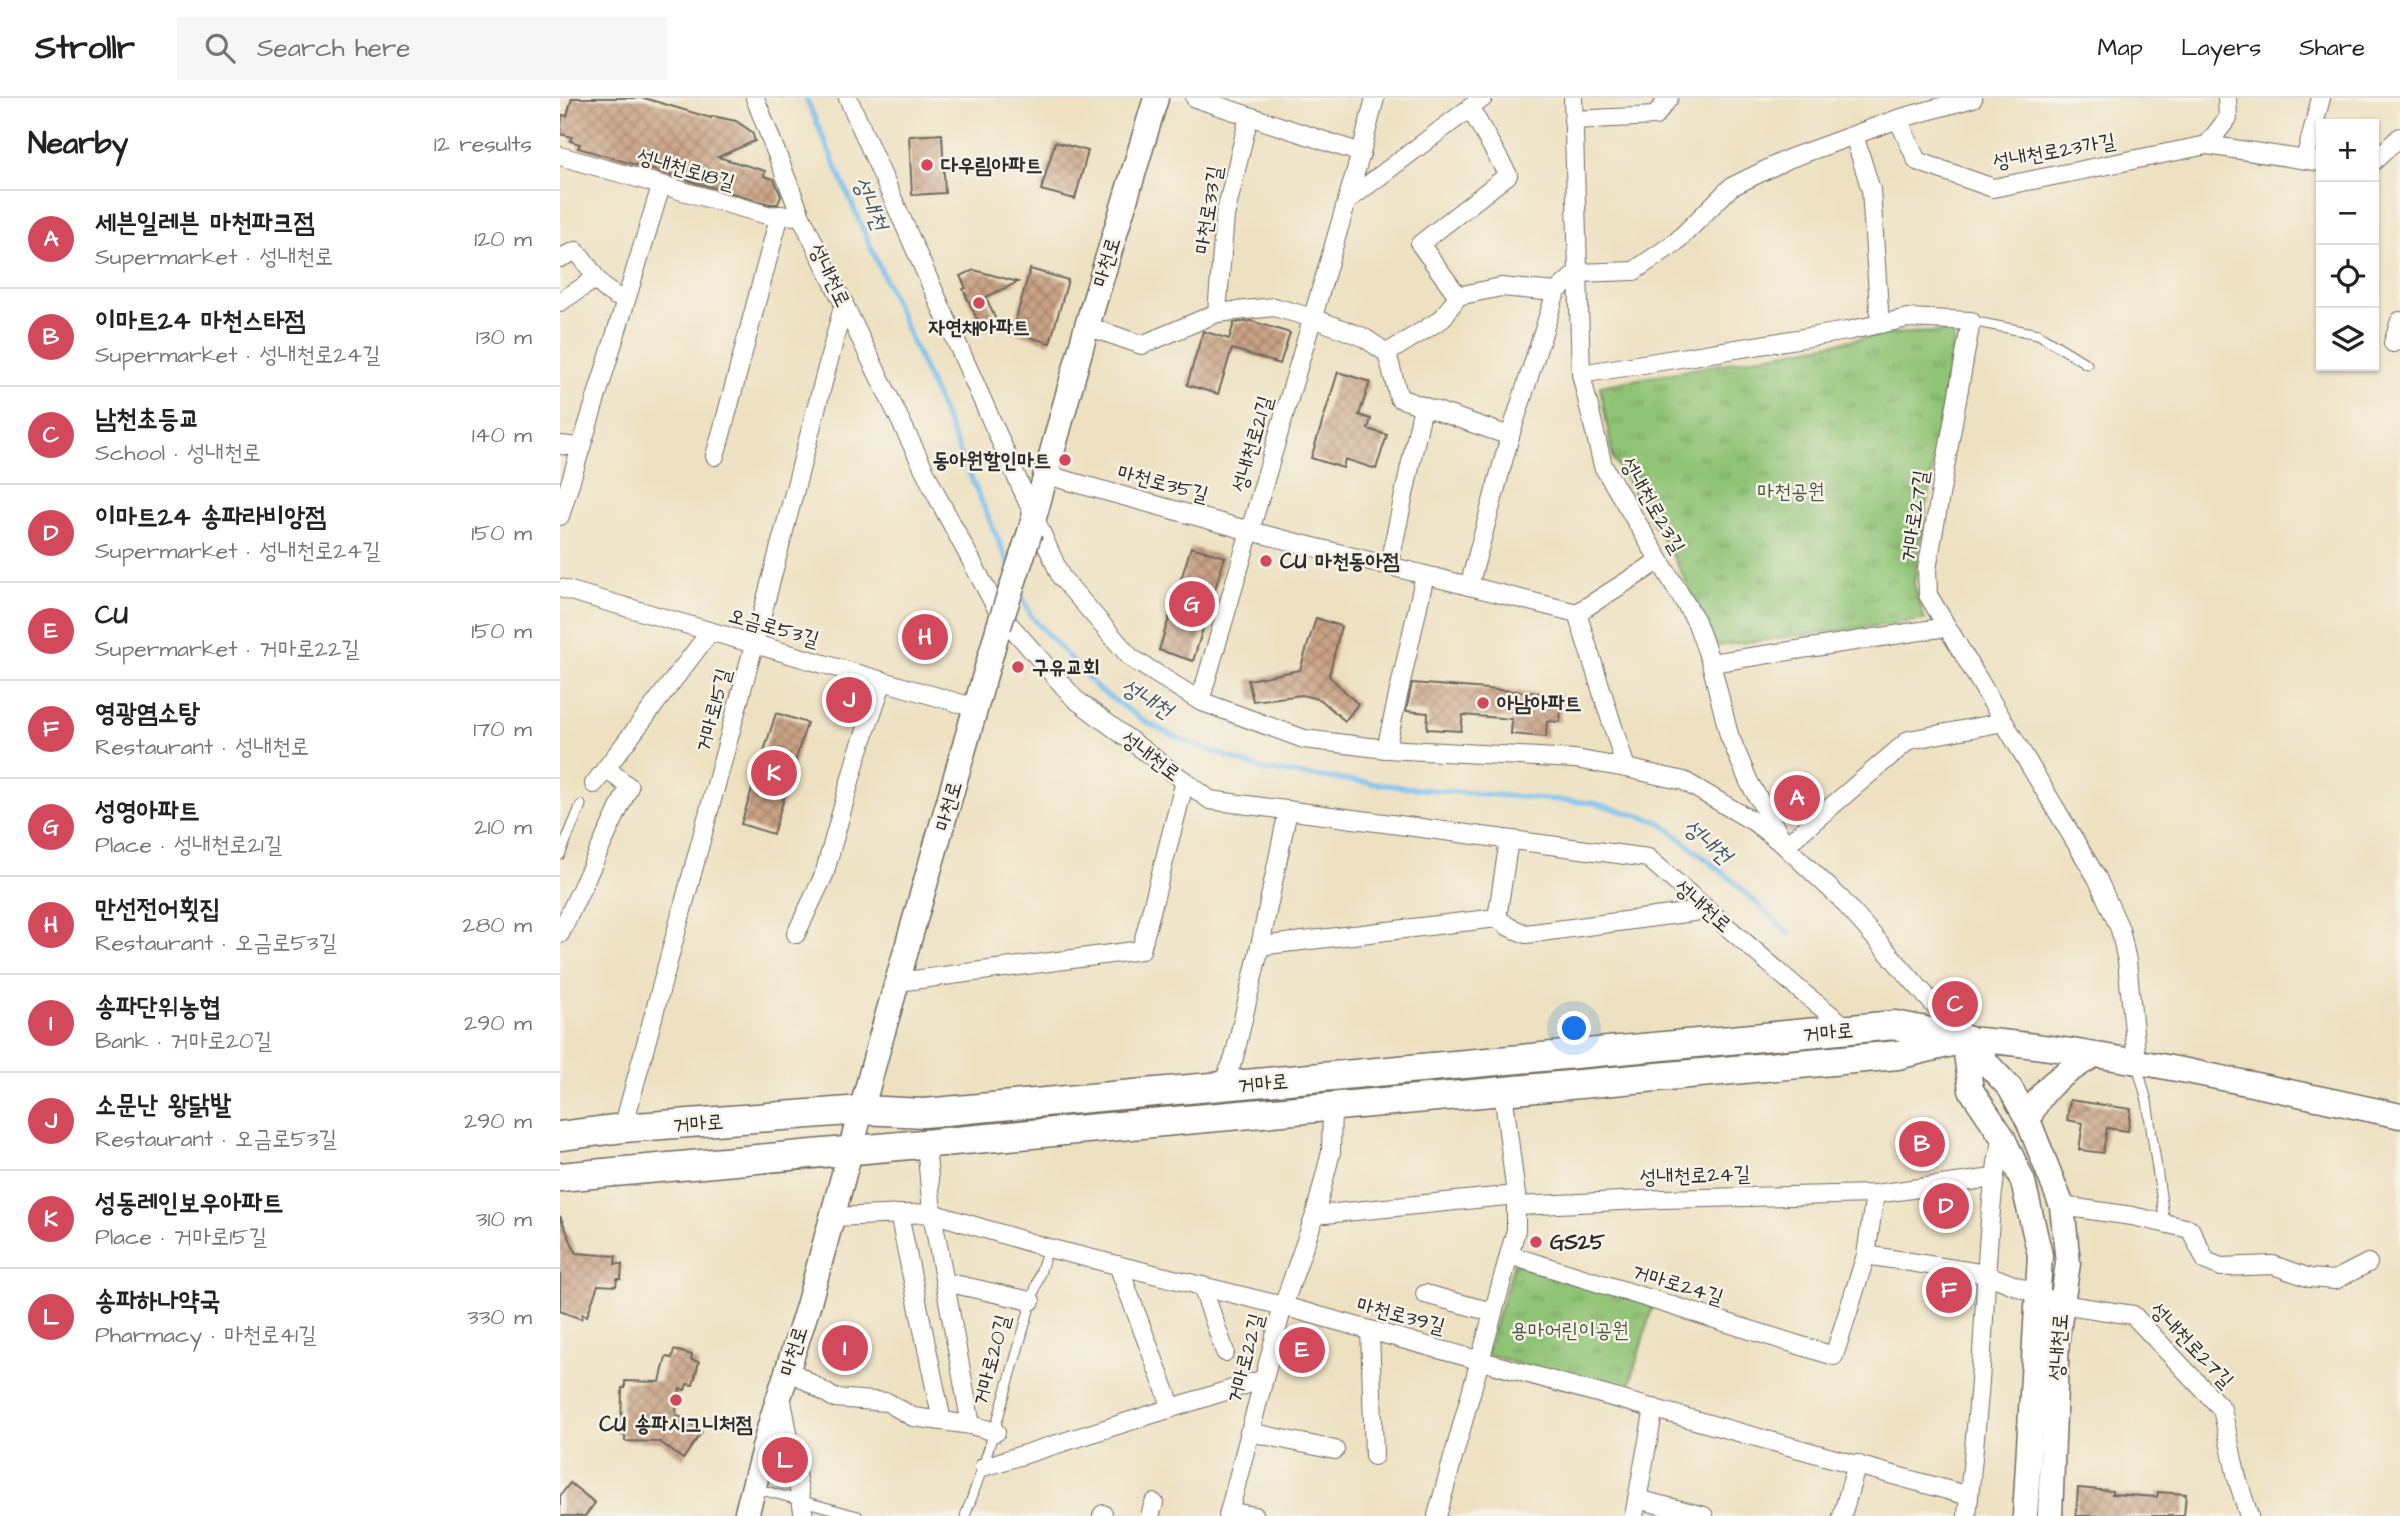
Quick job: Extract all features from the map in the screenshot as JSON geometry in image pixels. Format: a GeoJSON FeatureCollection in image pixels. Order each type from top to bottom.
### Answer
{"type":"FeatureCollection","features":[{"type":"Feature","properties":{"kind":"main road","name":"거마로"},"geometry":{"type":"LineString","coordinates":[[560,1136],[623,1128],[862,1110],[924,1113],[1895,1026],[1965,1039]]}},
{"type":"Feature","properties":{"kind":"main road","name":"거마로"},"geometry":{"type":"LineString","coordinates":[[560,1177],[1898,1055],[1965,1039]]}},
{"type":"Feature","properties":{"kind":"street","name":"성내천로"},"geometry":{"type":"LineString","coordinates":[[755,98],[801,216],[939,498],[1000,614],[1075,699],[1210,800],[1647,859],[1850,1030]]}},
{"type":"Feature","properties":{"kind":"street","name":"성내천로"},"geometry":{"type":"LineString","coordinates":[[848,98],[1032,526],[1061,577],[1131,658],[1200,701],[1304,739],[1386,749],[1575,759],[1685,781],[1754,822],[1785,846],[1840,898],[2010,1088],[2028,1121],[2062,1206],[2068,1263],[2050,1299],[2025,1516]]}},
{"type":"Feature","properties":{"kind":"street","name":"마천로"},"geometry":{"type":"LineString","coordinates":[[746,1516],[999,626],[1032,526],[1087,326],[1156,98]]}},
{"type":"Feature","properties":{"kind":"street"},"geometry":{"type":"LineString","coordinates":[[1195,98],[1361,153]]}},
{"type":"Feature","properties":{"kind":"street","name":"성내천로21길"},"geometry":{"type":"LineString","coordinates":[[1200,701],[1348,200],[1375,98]]}},
{"type":"Feature","properties":{"kind":"street","name":"성내천로23길"},"geometry":{"type":"LineString","coordinates":[[1573,98],[1581,374],[1603,466],[1696,621],[1711,663],[1734,747],[1749,782],[1785,846]]}},
{"type":"Feature","properties":{"kind":"street"},"geometry":{"type":"LineString","coordinates":[[1573,120],[1656,116],[1669,98]]}},
{"type":"Feature","properties":{"kind":"street"},"geometry":{"type":"LineString","coordinates":[[1469,586],[1510,436],[1556,292],[1577,273],[1634,271],[1676,242],[1731,187],[1788,159],[1898,119],[1973,98]]}},
{"type":"Feature","properties":{"kind":"street"},"geometry":{"type":"LineString","coordinates":[[2207,145],[2228,118],[2227,98]]}},
{"type":"Feature","properties":{"kind":"street"},"geometry":{"type":"LineString","coordinates":[[2313,161],[2320,98]]}},
{"type":"Feature","properties":{"kind":"street"},"geometry":{"type":"LineString","coordinates":[[1348,200],[1476,103],[1508,174],[1420,244],[1458,296]]}},
{"type":"Feature","properties":{"kind":"street","name":"마천로33길"},"geometry":{"type":"LineString","coordinates":[[1217,313],[1225,216],[1249,116]]}},
{"type":"Feature","properties":{"kind":"street","name":"성내천로23가길"},"geometry":{"type":"LineString","coordinates":[[1898,119],[1917,162],[1993,188],[2207,145],[2313,161]]}},
{"type":"Feature","properties":{"kind":"street"},"geometry":{"type":"LineString","coordinates":[[1854,135],[1871,190],[1880,324]]}},
{"type":"Feature","properties":{"kind":"street"},"geometry":{"type":"LineString","coordinates":[[2379,156],[2400,137]]}},
{"type":"Feature","properties":{"kind":"street","name":"성내천로18길"},"geometry":{"type":"LineString","coordinates":[[560,156],[767,215],[801,216]]}},
{"type":"Feature","properties":{"kind":"street"},"geometry":{"type":"LineString","coordinates":[[560,516],[564,488],[580,447],[661,186]]}},
{"type":"Feature","properties":{"kind":"street"},"geometry":{"type":"LineString","coordinates":[[715,456],[780,215]]}},
{"type":"Feature","properties":{"kind":"street"},"geometry":{"type":"LineString","coordinates":[[560,258],[576,251],[595,279],[612,296],[625,300]]}},
{"type":"Feature","properties":{"kind":"street"},"geometry":{"type":"LineString","coordinates":[[560,302],[595,279]]}},
{"type":"Feature","properties":{"kind":"street"},"geometry":{"type":"LineString","coordinates":[[1387,353],[1442,319],[1458,296],[1501,287],[1556,292]]}},
{"type":"Feature","properties":{"kind":"street","name":"거마로15길"},"geometry":{"type":"LineString","coordinates":[[623,1128],[844,303]]}},
{"type":"Feature","properties":{"kind":"street"},"geometry":{"type":"LineString","coordinates":[[1087,326],[1142,345],[1217,313],[1274,307],[1363,337],[1387,353],[1399,398],[1510,436]]}},
{"type":"Feature","properties":{"kind":"street"},"geometry":{"type":"LineString","coordinates":[[1581,374],[1908,318],[1971,321]]}},
{"type":"Feature","properties":{"kind":"street","name":"거마로27길"},"geometry":{"type":"LineString","coordinates":[[1971,321],[1927,569],[1928,595],[2097,878],[2120,929],[2127,961],[2137,1062]]}},
{"type":"Feature","properties":{"kind":"street"},"geometry":{"type":"LineString","coordinates":[[2393,343],[2400,321]]}},
{"type":"Feature","properties":{"kind":"street"},"geometry":{"type":"LineString","coordinates":[[1389,565],[1423,406]]}},
{"type":"Feature","properties":{"kind":"street"},"geometry":{"type":"LineString","coordinates":[[560,445],[580,447]]}},
{"type":"Feature","properties":{"kind":"street","name":"마천로35길"},"geometry":{"type":"LineString","coordinates":[[1047,475],[1250,531],[1577,613]]}},
{"type":"Feature","properties":{"kind":"street"},"geometry":{"type":"LineString","coordinates":[[1626,768],[1577,613],[1659,561]]}},
{"type":"Feature","properties":{"kind":"street"},"geometry":{"type":"LineString","coordinates":[[1386,749],[1425,575]]}},
{"type":"Feature","properties":{"kind":"street","name":"오금로53길"},"geometry":{"type":"LineString","coordinates":[[560,588],[976,708]]}},
{"type":"Feature","properties":{"kind":"street"},"geometry":{"type":"LineString","coordinates":[[1711,663],[1947,627]]}},
{"type":"Feature","properties":{"kind":"street"},"geometry":{"type":"LineString","coordinates":[[594,783],[710,632]]}},
{"type":"Feature","properties":{"kind":"street"},"geometry":{"type":"LineString","coordinates":[[796,934],[824,876],[857,756],[883,681]]}},
{"type":"Feature","properties":{"kind":"street"},"geometry":{"type":"LineString","coordinates":[[1785,846],[1909,740],[2004,722]]}},
{"type":"Feature","properties":{"kind":"street"},"geometry":{"type":"LineString","coordinates":[[560,934],[629,787],[606,768]]}},
{"type":"Feature","properties":{"kind":"street"},"geometry":{"type":"LineString","coordinates":[[898,982],[1141,950],[1185,781]]}},
{"type":"Feature","properties":{"kind":"street"},"geometry":{"type":"LineString","coordinates":[[1222,1086],[1234,1058],[1288,810]]}},
{"type":"Feature","properties":{"kind":"street"},"geometry":{"type":"LineString","coordinates":[[1497,918],[1509,839]]}},
{"type":"Feature","properties":{"kind":"street"},"geometry":{"type":"LineString","coordinates":[[1260,946],[1497,918],[1508,927],[1526,934],[1708,910]]}},
{"type":"Feature","properties":{"kind":"street","name":"성내천로"},"geometry":{"type":"LineString","coordinates":[[1965,1039],[1971,1090],[2002,1136],[2023,1182],[2057,1337],[2050,1516]]}},
{"type":"Feature","properties":{"kind":"street","name":"거마로"},"geometry":{"type":"LineString","coordinates":[[1965,1039],[2008,1042],[2137,1062],[2250,1083],[2400,1116]]}},
{"type":"Feature","properties":{"kind":"street"},"geometry":{"type":"LineString","coordinates":[[2028,1121],[2035,1103],[2052,1081],[2094,1055]]}},
{"type":"Feature","properties":{"kind":"street"},"geometry":{"type":"LineString","coordinates":[[1437,1516],[1516,1230],[1517,1201],[1503,1091]]}},
{"type":"Feature","properties":{"kind":"street","name":"거마로22길"},"geometry":{"type":"LineString","coordinates":[[1228,1514],[1283,1306],[1315,1215],[1331,1152],[1332,1106]]}},
{"type":"Feature","properties":{"kind":"street"},"geometry":{"type":"LineString","coordinates":[[1967,1516],[1981,1366],[1993,1178],[2002,1136]]}},
{"type":"Feature","properties":{"kind":"street"},"geometry":{"type":"LineString","coordinates":[[926,1143],[932,1213],[971,1425]]}},
{"type":"Feature","properties":{"kind":"street","name":"성내천로24길"},"geometry":{"type":"LineString","coordinates":[[1315,1215],[1517,1201],[1875,1194],[1993,1178]]}},
{"type":"Feature","properties":{"kind":"street"},"geometry":{"type":"LineString","coordinates":[[1875,1194],[1866,1255],[1986,1274]]}},
{"type":"Feature","properties":{"kind":"street"},"geometry":{"type":"LineString","coordinates":[[2062,1206],[2132,1216],[2190,1229],[2206,1261],[2221,1267],[2273,1265],[2310,1279],[2335,1280],[2368,1263]]}},
{"type":"Feature","properties":{"kind":"street","name":"마천로39길"},"geometry":{"type":"LineString","coordinates":[[832,1217],[932,1213],[1048,1248],[1283,1306],[1969,1496]]}},
{"type":"Feature","properties":{"kind":"street"},"geometry":{"type":"LineString","coordinates":[[899,1214],[942,1421]]}},
{"type":"Feature","properties":{"kind":"street","name":"거마로24길"},"geometry":{"type":"LineString","coordinates":[[1509,1255],[1834,1356],[1866,1255]]}},
{"type":"Feature","properties":{"kind":"street"},"geometry":{"type":"LineString","coordinates":[[1118,1265],[1172,1408]]}},
{"type":"Feature","properties":{"kind":"street","name":"성내천로27길"},"geometry":{"type":"LineString","coordinates":[[1986,1274],[2050,1299],[2133,1315],[2222,1409],[2237,1478],[2249,1516]]}},
{"type":"Feature","properties":{"kind":"street","name":"거마로20길"},"geometry":{"type":"LineString","coordinates":[[945,1282],[1031,1301]]}},
{"type":"Feature","properties":{"kind":"street"},"geometry":{"type":"LineString","coordinates":[[1202,1286],[1225,1352]]}},
{"type":"Feature","properties":{"kind":"street"},"geometry":{"type":"LineString","coordinates":[[1425,1294],[1493,1312]]}},
{"type":"Feature","properties":{"kind":"street"},"geometry":{"type":"LineString","coordinates":[[1370,1330],[1374,1456]]}},
{"type":"Feature","properties":{"kind":"street"},"geometry":{"type":"LineString","coordinates":[[984,1467],[1264,1378]]}},
{"type":"Feature","properties":{"kind":"street"},"geometry":{"type":"LineString","coordinates":[[784,1380],[802,1508]]}},
{"type":"Feature","properties":{"kind":"street","name":"거마로20길"},"geometry":{"type":"LineString","coordinates":[[784,1380],[834,1398],[887,1402],[913,1417],[971,1425],[996,1432]]}},
{"type":"Feature","properties":{"kind":"street"},"geometry":{"type":"LineString","coordinates":[[1654,1408],[1636,1508],[1704,1516]]}},
{"type":"Feature","properties":{"kind":"street"},"geometry":{"type":"LineString","coordinates":[[1250,1432],[1335,1450]]}},
{"type":"Feature","properties":{"kind":"street"},"geometry":{"type":"LineString","coordinates":[[1842,1516],[1857,1464]]}},
{"type":"Feature","properties":{"kind":"street"},"geometry":{"type":"LineString","coordinates":[[1228,1514],[1255,1516]]}},
{"type":"Feature","properties":{"kind":"lane"},"geometry":{"type":"LineString","coordinates":[[1971,321],[2038,334],[2087,364]]}},
{"type":"Feature","properties":{"kind":"lane"},"geometry":{"type":"LineString","coordinates":[[560,856],[581,806]]}},
{"type":"Feature","properties":{"kind":"lane"},"geometry":{"type":"LineString","coordinates":[[2137,1062],[2147,1101],[2166,1225]]}},
{"type":"Feature","properties":{"kind":"lane","name":"거마로20길"},"geometry":{"type":"LineString","coordinates":[[965,1516],[996,1432],[1048,1248]]}},
{"type":"Feature","properties":{"kind":"lane"},"geometry":{"type":"LineString","coordinates":[[754,1487],[802,1508],[858,1516]]}},
{"type":"Feature","properties":{"kind":"green space","name":"마천공원"},"geometry":{"type":"Polygon","coordinates":[[[1955,331],[1914,584],[1925,620],[1717,646],[1678,565],[1613,458],[1600,386],[1885,334],[1955,331]]]}},
{"type":"Feature","properties":{"kind":"green space","name":"용마어린이공원"},"geometry":{"type":"Polygon","coordinates":[[[1514,1263],[1653,1305],[1626,1397],[1486,1354],[1514,1263]]]}},
{"type":"Feature","properties":{"kind":"building"},"geometry":{"type":"Polygon","coordinates":[[[572,98],[644,98],[711,118],[712,116],[736,121],[752,132],[755,141],[718,157],[765,171],[764,176],[774,179],[781,196],[778,204],[769,204],[578,148],[580,144],[570,141],[572,137],[560,134],[562,115],[567,116],[572,98]]]}},
{"type":"Feature","properties":{"kind":"building","name":"다우림아파트"},"geometry":{"type":"Polygon","coordinates":[[[942,134],[945,193],[912,195],[909,136],[942,134]]]}},
{"type":"Feature","properties":{"kind":"building"},"geometry":{"type":"Polygon","coordinates":[[[1055,142],[1088,151],[1075,199],[1041,190],[1055,142]]]}},
{"type":"Feature","properties":{"kind":"building"},"geometry":{"type":"Polygon","coordinates":[[[1030,269],[1068,280],[1050,343],[1012,332],[1030,269]]]}},
{"type":"Feature","properties":{"kind":"building","name":"자연채아파트"},"geometry":{"type":"Polygon","coordinates":[[[974,270],[1018,282],[986,297],[998,325],[983,332],[963,289],[966,288],[960,276],[974,270]]]}},
{"type":"Feature","properties":{"kind":"building"},"geometry":{"type":"Polygon","coordinates":[[[1251,321],[1290,333],[1280,364],[1232,349],[1218,394],[1187,385],[1203,331],[1229,339],[1234,323],[1251,321]]]}},
{"type":"Feature","properties":{"kind":"building"},"geometry":{"type":"Polygon","coordinates":[[[1338,372],[1370,382],[1359,415],[1371,419],[1368,429],[1387,435],[1376,469],[1345,459],[1343,468],[1311,458],[1338,372]]]}},
{"type":"Feature","properties":{"kind":"building"},"geometry":{"type":"Polygon","coordinates":[[[1191,547],[1225,557],[1193,661],[1159,650],[1191,547]]]}},
{"type":"Feature","properties":{"kind":"building"},"geometry":{"type":"Polygon","coordinates":[[[1316,618],[1341,626],[1329,676],[1358,704],[1345,721],[1321,700],[1302,695],[1253,701],[1248,680],[1300,670],[1316,618]]]}},
{"type":"Feature","properties":{"kind":"building","name":"아남아파트"},"geometry":{"type":"Polygon","coordinates":[[[1412,683],[1562,695],[1560,722],[1547,721],[1546,737],[1511,734],[1512,719],[1463,715],[1461,731],[1427,729],[1428,713],[1406,711],[1412,683]]]}},
{"type":"Feature","properties":{"kind":"building"},"geometry":{"type":"Polygon","coordinates":[[[776,713],[807,723],[773,834],[741,824],[776,713]]]}},
{"type":"Feature","properties":{"kind":"building"},"geometry":{"type":"Polygon","coordinates":[[[2070,1100],[2131,1109],[2128,1131],[2107,1128],[2103,1153],[2079,1150],[2083,1123],[2067,1120],[2070,1100]]]}},
{"type":"Feature","properties":{"kind":"building"},"geometry":{"type":"Polygon","coordinates":[[[560,1216],[576,1253],[616,1256],[615,1264],[622,1264],[621,1279],[617,1279],[616,1286],[598,1285],[587,1316],[583,1314],[581,1319],[560,1311],[560,1216]]]}},
{"type":"Feature","properties":{"kind":"building"},"geometry":{"type":"Polygon","coordinates":[[[674,1350],[692,1355],[691,1360],[699,1362],[693,1385],[687,1384],[685,1390],[680,1389],[676,1404],[676,1414],[702,1432],[683,1459],[660,1442],[625,1441],[625,1435],[621,1435],[622,1388],[625,1388],[625,1381],[660,1382],[666,1357],[672,1358],[674,1350]]]}},
{"type":"Feature","properties":{"kind":"building"},"geometry":{"type":"Polygon","coordinates":[[[570,1483],[595,1503],[585,1516],[560,1516],[560,1496],[570,1483]]]}},
{"type":"Feature","properties":{"kind":"building"},"geometry":{"type":"Polygon","coordinates":[[[2078,1488],[2112,1491],[2112,1494],[2157,1497],[2158,1492],[2186,1494],[2184,1516],[2076,1516],[2078,1488]]]}},
{"type":"Feature","properties":{"kind":"waterway","name":"성내천"},"geometry":{"type":"LineString","coordinates":[[806,98],[1010,567]]}},
{"type":"Feature","properties":{"kind":"waterway","name":"성내천"},"geometry":{"type":"LineString","coordinates":[[1019,589],[1031,616],[1098,689],[1146,722],[1182,740],[1264,770],[1420,789],[1594,803],[1660,822],[1733,881],[1790,934]]}},
{"type":"Feature","properties":{"kind":"place","name":"다우림아파트"},"geometry":{"type":"Point","coordinates":[927,165]}},
{"type":"Feature","properties":{"kind":"place","name":"자연채아파트"},"geometry":{"type":"Point","coordinates":[979,303]}},
{"type":"Feature","properties":{"kind":"place","name":"동아원할인마트"},"geometry":{"type":"Point","coordinates":[1065,460]}},
{"type":"Feature","properties":{"kind":"place","name":"CU 마천동아점"},"geometry":{"type":"Point","coordinates":[1266,561]}},
{"type":"Feature","properties":{"kind":"place","name":"성영아파트"},"geometry":{"type":"Point","coordinates":[1192,604]}},
{"type":"Feature","properties":{"kind":"place","name":"만선전어횟집"},"geometry":{"type":"Point","coordinates":[925,637]}},
{"type":"Feature","properties":{"kind":"place","name":"구유교회"},"geometry":{"type":"Point","coordinates":[1018,667]}},
{"type":"Feature","properties":{"kind":"place","name":"소문난 왕닭발"},"geometry":{"type":"Point","coordinates":[849,700]}},
{"type":"Feature","properties":{"kind":"place","name":"아남아파트"},"geometry":{"type":"Point","coordinates":[1483,703]}},
{"type":"Feature","properties":{"kind":"place","name":"성동레인보우아파트"},"geometry":{"type":"Point","coordinates":[774,773]}},
{"type":"Feature","properties":{"kind":"place","name":"세븐일레븐 마천파크점"},"geometry":{"type":"Point","coordinates":[1797,798]}},
{"type":"Feature","properties":{"kind":"place","name":"남천초등교"},"geometry":{"type":"Point","coordinates":[1955,1004]}},
{"type":"Feature","properties":{"kind":"place","name":"이마트24 마천스타점"},"geometry":{"type":"Point","coordinates":[1922,1144]}},
{"type":"Feature","properties":{"kind":"place","name":"이마트24 송파라비앙점"},"geometry":{"type":"Point","coordinates":[1946,1206]}},
{"type":"Feature","properties":{"kind":"place","name":"GS25"},"geometry":{"type":"Point","coordinates":[1536,1242]}},
{"type":"Feature","properties":{"kind":"place","name":"영광염소탕"},"geometry":{"type":"Point","coordinates":[1949,1290]}},
{"type":"Feature","properties":{"kind":"place","name":"송파단위농협"},"geometry":{"type":"Point","coordinates":[845,1348]}},
{"type":"Feature","properties":{"kind":"place","name":"CU"},"geometry":{"type":"Point","coordinates":[1302,1350]}},
{"type":"Feature","properties":{"kind":"place","name":"CU 송파시그니처점"},"geometry":{"type":"Point","coordinates":[676,1400]}},
{"type":"Feature","properties":{"kind":"place","name":"송파하나약국"},"geometry":{"type":"Point","coordinates":[785,1460]}}]}
